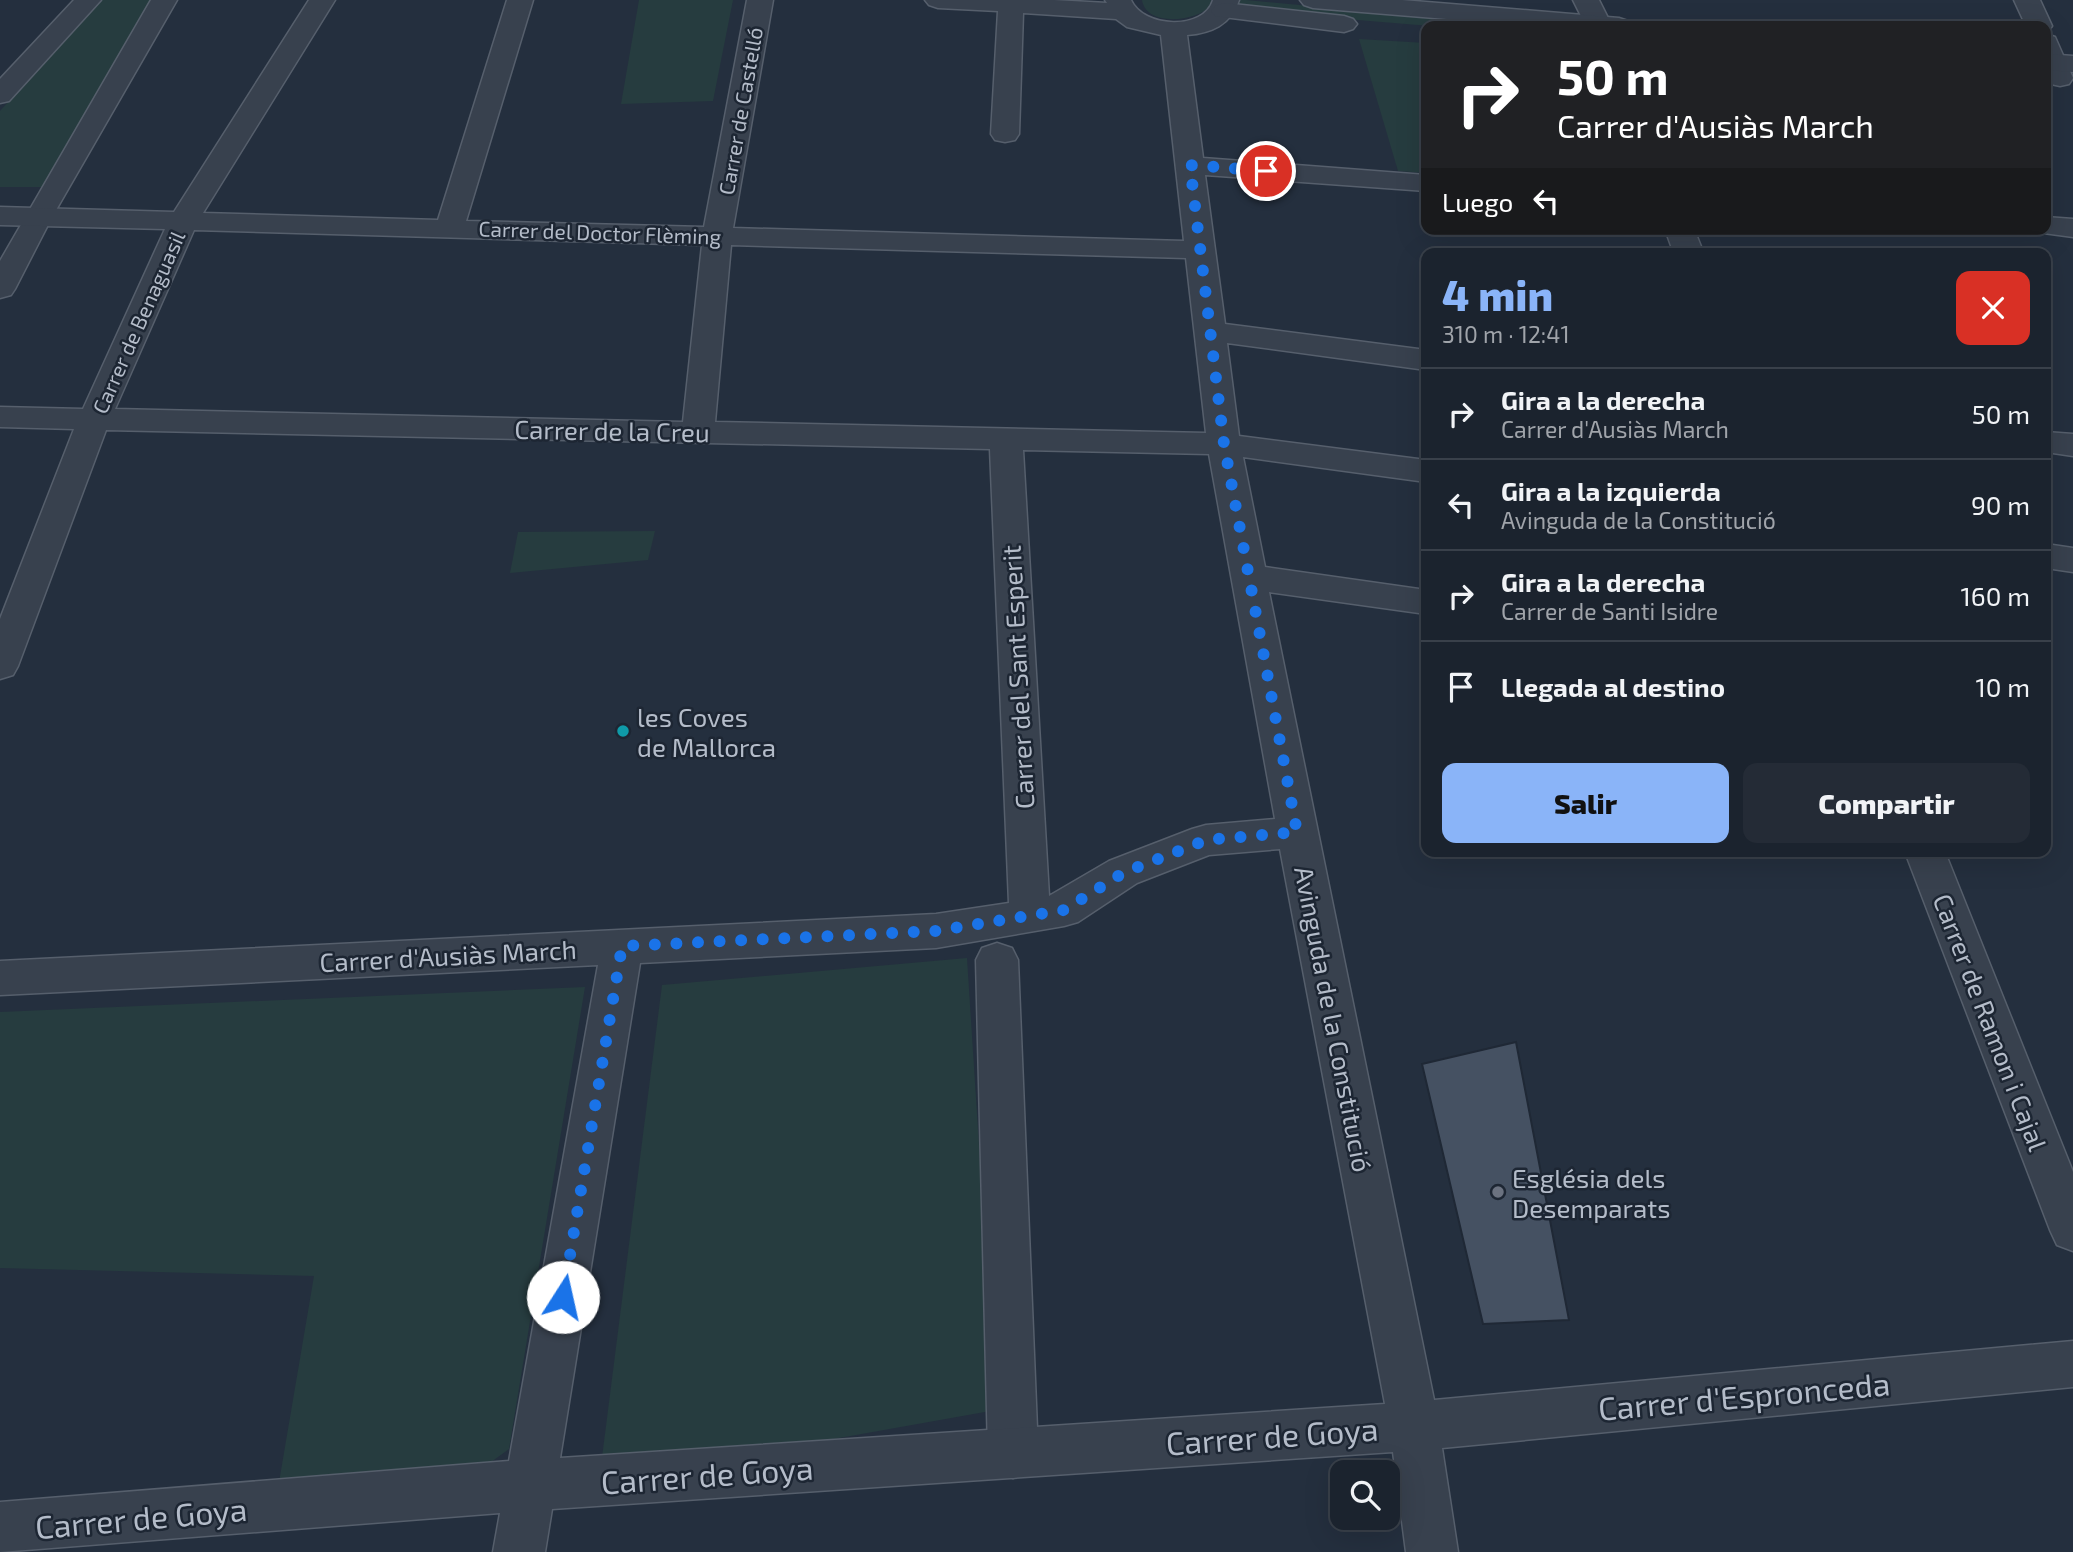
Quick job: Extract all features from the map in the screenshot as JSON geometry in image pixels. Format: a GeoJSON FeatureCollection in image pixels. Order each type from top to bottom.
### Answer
{"type":"FeatureCollection","features":[{"type":"Feature","properties":{"kind":"street"},"geometry":{"type":"LineString","coordinates":[[0,95],[88,0]]}},
{"type":"Feature","properties":{"kind":"street"},"geometry":{"type":"LineString","coordinates":[[0,289],[38,217],[164,0]]}},
{"type":"Feature","properties":{"kind":"street","name":"Carrer de Benaguasil"},"geometry":{"type":"LineString","coordinates":[[0,666],[95,417],[184,220],[321,0]]}},
{"type":"Feature","properties":{"kind":"street"},"geometry":{"type":"LineString","coordinates":[[450,228],[520,0]]}},
{"type":"Feature","properties":{"kind":"street","name":"Carrer de Castelló"},"geometry":{"type":"LineString","coordinates":[[698,432],[717,236],[760,0]]}},
{"type":"Feature","properties":{"kind":"street"},"geometry":{"type":"LineString","coordinates":[[938,0],[1011,5],[1120,6],[1143,24],[1173,29],[1205,24],[1225,6],[1421,31]]}},
{"type":"Feature","properties":{"kind":"street"},"geometry":{"type":"LineString","coordinates":[[1312,0],[1549,21]]}},
{"type":"Feature","properties":{"kind":"street"},"geometry":{"type":"LineString","coordinates":[[1586,0],[1601,21]]}},
{"type":"Feature","properties":{"kind":"street"},"geometry":{"type":"LineString","coordinates":[[2027,0],[2037,21]]}},
{"type":"Feature","properties":{"kind":"street"},"geometry":{"type":"LineString","coordinates":[[1004,134],[1011,5]]}},
{"type":"Feature","properties":{"kind":"street","name":"Avinguda de la Constitució"},"geometry":{"type":"LineString","coordinates":[[1173,29],[1224,444],[1414,1426],[1432,1552]]}},
{"type":"Feature","properties":{"kind":"street"},"geometry":{"type":"LineString","coordinates":[[1190,165],[1421,183]]}},
{"type":"Feature","properties":{"kind":"street","name":"Carrer del Doctor Flèming"},"geometry":{"type":"LineString","coordinates":[[0,216],[1201,250]]}},
{"type":"Feature","properties":{"kind":"street"},"geometry":{"type":"LineString","coordinates":[[2051,226],[2073,228]]}},
{"type":"Feature","properties":{"kind":"street"},"geometry":{"type":"LineString","coordinates":[[1210,331],[1421,359]]}},
{"type":"Feature","properties":{"kind":"street","name":"Carrer de la Creu"},"geometry":{"type":"LineString","coordinates":[[0,417],[1224,444],[1421,470]]}},
{"type":"Feature","properties":{"kind":"street","name":"Carrer del Sant Esperit"},"geometry":{"type":"LineString","coordinates":[[1006,439],[1030,915]]}},
{"type":"Feature","properties":{"kind":"street"},"geometry":{"type":"LineString","coordinates":[[2051,443],[2073,445]]}},
{"type":"Feature","properties":{"kind":"street"},"geometry":{"type":"LineString","coordinates":[[2051,557],[2073,560]]}},
{"type":"Feature","properties":{"kind":"street"},"geometry":{"type":"LineString","coordinates":[[1249,577],[1421,601]]}},
{"type":"Feature","properties":{"kind":"street","name":"Carrer d'Ausiàs March"},"geometry":{"type":"LineString","coordinates":[[0,978],[936,931],[1064,910],[1123,873],[1206,840],[1297,832]]}},
{"type":"Feature","properties":{"kind":"street","name":"Carrer de Ramon i Cajal"},"geometry":{"type":"LineString","coordinates":[[1927,857],[2073,1230]]}},
{"type":"Feature","properties":{"kind":"street"},"geometry":{"type":"LineString","coordinates":[[519,1552],[622,946]]}},
{"type":"Feature","properties":{"kind":"street"},"geometry":{"type":"LineString","coordinates":[[997,960],[1013,1453]]}},
{"type":"Feature","properties":{"kind":"street","name":"Carrer d'Espronceda"},"geometry":{"type":"LineString","coordinates":[[1414,1426],[2073,1364]]}},
{"type":"Feature","properties":{"kind":"street","name":"Carrer de Goya"},"geometry":{"type":"LineString","coordinates":[[0,1528],[531,1485],[1414,1426]]}},
{"type":"Feature","properties":{"kind":"green space"},"geometry":{"type":"Polygon","coordinates":[[[101,0],[154,0],[42,187],[0,187],[0,111],[101,0]]]}},
{"type":"Feature","properties":{"kind":"green space"},"geometry":{"type":"Polygon","coordinates":[[[639,0],[733,0],[713,101],[621,104],[639,0]]]}},
{"type":"Feature","properties":{"kind":"green space"},"geometry":{"type":"Polygon","coordinates":[[[1142,0],[1211,0],[1210,6],[1194,16],[1172,19],[1152,15],[1145,9],[1142,0]]]}},
{"type":"Feature","properties":{"kind":"green space"},"geometry":{"type":"Polygon","coordinates":[[[1240,0],[1246,0],[1473,21],[1421,21],[1421,25],[1236,10],[1240,0]]]}},
{"type":"Feature","properties":{"kind":"green space"},"geometry":{"type":"Polygon","coordinates":[[[1359,39],[1421,43],[1421,173],[1398,171],[1359,39]]]}},
{"type":"Feature","properties":{"kind":"green space"},"geometry":{"type":"Polygon","coordinates":[[[655,531],[648,560],[510,573],[518,532],[655,531]]]}},
{"type":"Feature","properties":{"kind":"green space"},"geometry":{"type":"Polygon","coordinates":[[[967,958],[996,1410],[599,1481],[662,985],[967,958]]]}},
{"type":"Feature","properties":{"kind":"green space"},"geometry":{"type":"Polygon","coordinates":[[[585,987],[509,1449],[450,1492],[278,1488],[314,1276],[0,1268],[0,1012],[585,987]]]}},
{"type":"Feature","properties":{"kind":"building","name":"Església dels Desemparats"},"geometry":{"type":"Polygon","coordinates":[[[1516,1042],[1569,1320],[1483,1324],[1422,1064],[1516,1042]]]}},
{"type":"Feature","properties":{"kind":"place","name":"les Coves de Mallorca"},"geometry":{"type":"Point","coordinates":[623,731]}},
{"type":"Feature","properties":{"kind":"place","name":"Església dels Desemparats"},"geometry":{"type":"Point","coordinates":[1498,1192]}},
{"type":"Feature","properties":{"kind":"route"},"geometry":{"type":"LineString","coordinates":[[563,1297],[622,946],[936,931],[1064,910],[1123,873],[1206,840],[1297,832],[1224,444],[1190,165],[1266,171]]}}]}
